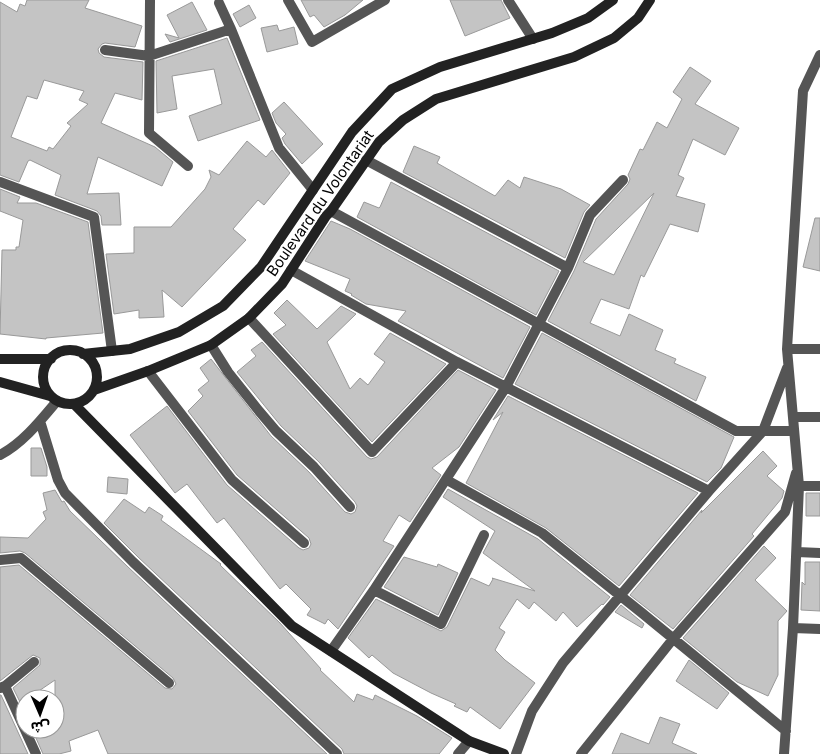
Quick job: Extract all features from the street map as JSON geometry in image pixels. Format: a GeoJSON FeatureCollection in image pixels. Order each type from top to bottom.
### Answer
{"type":"FeatureCollection","features":[{"type":"Feature","properties":{"kind":"main road","name":"Boulevard du Volontariat"},"geometry":{"type":"LineString","coordinates":[[83,354],[130,348],[180,332],[223,306],[261,267],[352,132],[392,89],[440,67],[533,39],[588,18],[613,0]]}},
{"type":"Feature","properties":{"kind":"main road","name":"Boulevard du Volontariat"},"geometry":{"type":"LineString","coordinates":[[94,390],[148,371],[211,345],[249,318],[282,284],[326,216],[332,211],[379,142],[403,120],[436,99],[574,57],[614,38],[638,18],[650,0]]}},
{"type":"Feature","properties":{"kind":"main road"},"geometry":{"type":"LineString","coordinates":[[54,398],[46,389],[43,373],[46,366],[50,359],[58,354],[66,351],[75,351],[83,354],[94,366],[97,374],[94,390],[82,401],[74,404]]}},
{"type":"Feature","properties":{"kind":"main road"},"geometry":{"type":"LineString","coordinates":[[0,359],[50,359]]}},
{"type":"Feature","properties":{"kind":"main road"},"geometry":{"type":"LineString","coordinates":[[0,382],[74,404],[292,626],[469,741],[504,754]]}},
{"type":"Feature","properties":{"kind":"street"},"geometry":{"type":"LineString","coordinates":[[150,0],[149,133],[188,166]]}},
{"type":"Feature","properties":{"kind":"street"},"geometry":{"type":"LineString","coordinates":[[288,0],[312,42],[385,0]]}},
{"type":"Feature","properties":{"kind":"street"},"geometry":{"type":"LineString","coordinates":[[508,0],[533,39]]}},
{"type":"Feature","properties":{"kind":"street"},"geometry":{"type":"LineString","coordinates":[[219,3],[232,29],[279,148],[313,190]]}},
{"type":"Feature","properties":{"kind":"street"},"geometry":{"type":"LineString","coordinates":[[105,50],[149,56],[232,29]]}},
{"type":"Feature","properties":{"kind":"street"},"geometry":{"type":"LineString","coordinates":[[784,754],[793,628],[799,486],[787,348],[803,91],[820,55]]}},
{"type":"Feature","properties":{"kind":"street"},"geometry":{"type":"LineString","coordinates":[[366,160],[568,268]]}},
{"type":"Feature","properties":{"kind":"street"},"geometry":{"type":"LineString","coordinates":[[331,651],[447,480],[506,386],[568,268],[590,215],[623,180]]}},
{"type":"Feature","properties":{"kind":"street"},"geometry":{"type":"LineString","coordinates":[[0,182],[94,217],[112,351]]}},
{"type":"Feature","properties":{"kind":"street"},"geometry":{"type":"LineString","coordinates":[[332,211],[736,431],[794,431]]}},
{"type":"Feature","properties":{"kind":"street"},"geometry":{"type":"LineString","coordinates":[[291,270],[457,362],[709,491]]}},
{"type":"Feature","properties":{"kind":"street"},"geometry":{"type":"LineString","coordinates":[[249,318],[372,452],[457,362]]}},
{"type":"Feature","properties":{"kind":"street"},"geometry":{"type":"LineString","coordinates":[[211,345],[228,372],[276,431],[314,467],[350,507]]}},
{"type":"Feature","properties":{"kind":"street"},"geometry":{"type":"LineString","coordinates":[[787,348],[820,348]]}},
{"type":"Feature","properties":{"kind":"street"},"geometry":{"type":"LineString","coordinates":[[516,754],[532,711],[562,663],[709,491],[763,431],[788,364]]}},
{"type":"Feature","properties":{"kind":"street"},"geometry":{"type":"LineString","coordinates":[[148,371],[232,480],[304,543]]}},
{"type":"Feature","properties":{"kind":"street"},"geometry":{"type":"LineString","coordinates":[[0,455],[12,448],[40,421],[54,398]]}},
{"type":"Feature","properties":{"kind":"street"},"geometry":{"type":"LineString","coordinates":[[793,417],[820,417]]}},
{"type":"Feature","properties":{"kind":"street"},"geometry":{"type":"LineString","coordinates":[[40,421],[58,480],[65,493],[133,562],[337,754]]}},
{"type":"Feature","properties":{"kind":"street"},"geometry":{"type":"LineString","coordinates":[[581,754],[673,639],[785,512],[798,468]]}},
{"type":"Feature","properties":{"kind":"street"},"geometry":{"type":"LineString","coordinates":[[447,480],[542,534],[786,731]]}},
{"type":"Feature","properties":{"kind":"street"},"geometry":{"type":"LineString","coordinates":[[799,486],[820,486]]}},
{"type":"Feature","properties":{"kind":"street"},"geometry":{"type":"LineString","coordinates":[[374,590],[441,624],[484,535]]}},
{"type":"Feature","properties":{"kind":"street"},"geometry":{"type":"LineString","coordinates":[[797,552],[820,553]]}},
{"type":"Feature","properties":{"kind":"street"},"geometry":{"type":"LineString","coordinates":[[0,560],[21,558],[169,683]]}},
{"type":"Feature","properties":{"kind":"street"},"geometry":{"type":"LineString","coordinates":[[793,628],[820,629]]}},
{"type":"Feature","properties":{"kind":"street"},"geometry":{"type":"LineString","coordinates":[[34,662],[3,687],[36,754]]}},
{"type":"Feature","properties":{"kind":"street"},"geometry":{"type":"LineString","coordinates":[[458,754],[469,741]]}},
{"type":"Feature","properties":{"kind":"building"},"geometry":{"type":"Polygon","coordinates":[[[27,0],[89,0],[85,8],[142,26],[135,47],[105,43],[98,49],[99,53],[104,57],[143,62],[142,100],[115,93],[101,123],[155,147],[173,162],[162,186],[98,157],[87,194],[119,193],[121,225],[102,225],[101,216],[97,211],[55,195],[61,175],[30,160],[19,182],[0,175],[0,2],[17,12],[20,4],[25,6],[27,0]],[[44,80],[37,99],[27,96],[11,137],[47,151],[49,147],[53,149],[71,126],[67,123],[88,104],[79,100],[84,91],[44,80]]]}},
{"type":"Feature","properties":{"kind":"building"},"geometry":{"type":"Polygon","coordinates":[[[301,0],[363,0],[345,15],[324,27],[314,15],[310,17],[301,0]]]}},
{"type":"Feature","properties":{"kind":"building"},"geometry":{"type":"Polygon","coordinates":[[[450,0],[501,0],[510,18],[465,36],[450,0]]]}},
{"type":"Feature","properties":{"kind":"building"},"geometry":{"type":"Polygon","coordinates":[[[192,2],[207,30],[170,42],[165,34],[179,38],[167,15],[192,2]]]}},
{"type":"Feature","properties":{"kind":"building"},"geometry":{"type":"Polygon","coordinates":[[[249,5],[256,18],[240,27],[233,14],[249,5]]]}},
{"type":"Feature","properties":{"kind":"building"},"geometry":{"type":"Polygon","coordinates":[[[277,25],[279,31],[294,27],[298,44],[267,52],[261,28],[277,25]]]}},
{"type":"Feature","properties":{"kind":"building"},"geometry":{"type":"Polygon","coordinates":[[[227,38],[260,120],[198,141],[189,116],[222,104],[214,69],[172,76],[177,109],[157,113],[156,61],[227,38]]]}},
{"type":"Feature","properties":{"kind":"building"},"geometry":{"type":"Polygon","coordinates":[[[690,67],[711,81],[695,104],[739,128],[725,155],[693,139],[678,175],[684,178],[676,196],[705,204],[698,232],[670,224],[644,277],[641,275],[629,309],[601,299],[590,323],[620,336],[629,314],[663,330],[655,350],[676,359],[674,363],[706,377],[696,401],[548,321],[574,271],[596,219],[628,184],[630,179],[628,175],[640,149],[643,150],[657,122],[667,128],[682,99],[673,92],[690,67]],[[654,193],[583,262],[614,275],[654,193]]]}},
{"type":"Feature","properties":{"kind":"building"},"geometry":{"type":"Polygon","coordinates":[[[284,102],[323,144],[302,164],[285,144],[282,138],[286,134],[276,123],[272,113],[284,102]]]}},
{"type":"Feature","properties":{"kind":"building"},"geometry":{"type":"Polygon","coordinates":[[[247,141],[266,157],[272,150],[290,173],[264,205],[258,200],[233,229],[246,240],[182,307],[162,290],[164,317],[139,318],[139,310],[114,314],[106,254],[134,253],[134,227],[171,227],[205,189],[211,177],[209,170],[219,175],[247,141]]]}},
{"type":"Feature","properties":{"kind":"building"},"geometry":{"type":"Polygon","coordinates":[[[414,146],[440,157],[437,163],[495,196],[508,180],[520,188],[524,177],[561,189],[590,205],[584,212],[565,258],[403,172],[414,146]]]}},
{"type":"Feature","properties":{"kind":"building"},"geometry":{"type":"Polygon","coordinates":[[[391,182],[559,271],[536,315],[357,217],[364,202],[380,207],[391,182]]]}},
{"type":"Feature","properties":{"kind":"building"},"geometry":{"type":"Polygon","coordinates":[[[0,189],[20,197],[17,203],[36,203],[88,222],[103,333],[46,339],[0,334],[2,250],[16,250],[16,247],[19,247],[23,220],[0,211],[0,189]]]}},
{"type":"Feature","properties":{"kind":"building"},"geometry":{"type":"Polygon","coordinates":[[[815,218],[820,218],[820,271],[803,267],[815,218]]]}},
{"type":"Feature","properties":{"kind":"building"},"geometry":{"type":"Polygon","coordinates":[[[331,221],[350,229],[530,327],[503,378],[398,321],[406,311],[366,304],[345,291],[350,279],[305,261],[331,221]]]}},
{"type":"Feature","properties":{"kind":"building"},"geometry":{"type":"Polygon","coordinates":[[[287,300],[317,329],[341,306],[356,314],[327,342],[350,389],[360,378],[368,385],[385,362],[374,354],[390,333],[446,364],[372,442],[273,334],[286,325],[274,313],[287,300]]]}},
{"type":"Feature","properties":{"kind":"building"},"geometry":{"type":"Polygon","coordinates":[[[542,333],[734,437],[721,468],[707,482],[515,384],[542,333]]]}},
{"type":"Feature","properties":{"kind":"building"},"geometry":{"type":"Polygon","coordinates":[[[262,342],[367,457],[371,459],[377,457],[458,370],[496,390],[459,447],[432,468],[441,475],[410,522],[399,515],[383,541],[394,546],[338,629],[328,619],[325,624],[307,615],[311,609],[286,584],[280,589],[224,518],[217,523],[187,484],[175,493],[130,435],[167,406],[227,485],[299,548],[303,550],[309,548],[311,544],[309,538],[237,475],[188,411],[203,396],[198,390],[209,381],[200,368],[211,359],[271,436],[309,472],[345,512],[351,514],[355,512],[357,506],[355,502],[319,462],[281,426],[237,372],[256,356],[251,350],[262,342]]]}},
{"type":"Feature","properties":{"kind":"building"},"geometry":{"type":"Polygon","coordinates":[[[508,396],[698,493],[619,586],[546,528],[466,483],[503,412],[493,420],[508,396]]]}},
{"type":"Feature","properties":{"kind":"building"},"geometry":{"type":"Polygon","coordinates":[[[31,448],[41,448],[47,467],[47,476],[31,476],[31,448]]]}},
{"type":"Feature","properties":{"kind":"building"},"geometry":{"type":"Polygon","coordinates":[[[763,451],[777,466],[767,476],[784,491],[782,498],[752,534],[754,536],[673,629],[630,595],[702,510],[701,513],[763,451]]]}},
{"type":"Feature","properties":{"kind":"building"},"geometry":{"type":"Polygon","coordinates":[[[108,477],[128,479],[127,494],[107,492],[108,477]]]}},
{"type":"Feature","properties":{"kind":"building"},"geometry":{"type":"Polygon","coordinates":[[[448,489],[538,539],[610,597],[577,627],[563,612],[556,621],[534,602],[529,609],[517,599],[499,628],[505,632],[495,650],[535,683],[500,729],[470,707],[467,712],[454,706],[456,704],[393,673],[372,655],[369,658],[348,638],[376,599],[441,631],[447,627],[471,578],[489,586],[492,578],[535,591],[483,553],[495,531],[443,497],[448,489]]]}},
{"type":"Feature","properties":{"kind":"building"},"geometry":{"type":"Polygon","coordinates":[[[55,490],[70,511],[327,754],[108,754],[98,730],[69,741],[71,751],[59,754],[43,754],[36,739],[65,739],[65,689],[55,689],[55,680],[42,689],[15,689],[15,692],[13,688],[40,665],[40,658],[33,655],[0,681],[0,567],[19,565],[165,688],[172,689],[176,684],[173,678],[25,553],[20,551],[0,553],[0,537],[28,538],[46,519],[43,512],[47,510],[43,493],[55,490]]]}},
{"type":"Feature","properties":{"kind":"building"},"geometry":{"type":"Polygon","coordinates":[[[806,493],[820,493],[820,516],[806,516],[806,493]]]}},
{"type":"Feature","properties":{"kind":"building"},"geometry":{"type":"Polygon","coordinates":[[[124,499],[145,513],[149,507],[163,516],[161,520],[221,564],[280,623],[320,670],[354,702],[357,694],[373,700],[375,695],[417,716],[452,738],[439,754],[344,754],[342,749],[104,523],[124,499]]]}},
{"type":"Feature","properties":{"kind":"building"},"geometry":{"type":"Polygon","coordinates":[[[764,546],[776,558],[755,580],[787,611],[778,621],[778,675],[768,696],[737,682],[683,638],[764,546]]]}},
{"type":"Feature","properties":{"kind":"building"},"geometry":{"type":"Polygon","coordinates":[[[404,557],[437,567],[438,564],[458,573],[438,615],[384,587],[404,557]]]}},
{"type":"Feature","properties":{"kind":"building"},"geometry":{"type":"Polygon","coordinates":[[[805,562],[820,562],[820,611],[801,610],[802,582],[805,585],[805,562]]]}},
{"type":"Feature","properties":{"kind":"building"},"geometry":{"type":"Polygon","coordinates":[[[621,605],[644,624],[642,628],[615,612],[621,605]]]}},
{"type":"Feature","properties":{"kind":"building"},"geometry":{"type":"Polygon","coordinates":[[[689,660],[729,693],[717,709],[676,681],[689,660]]]}},
{"type":"Feature","properties":{"kind":"building"},"geometry":{"type":"Polygon","coordinates":[[[1,695],[15,726],[15,739],[21,739],[28,754],[0,754],[1,695]]]}},
{"type":"Feature","properties":{"kind":"building"},"geometry":{"type":"Polygon","coordinates":[[[660,717],[680,724],[672,743],[697,754],[612,754],[621,733],[649,744],[660,717]]]}}]}
